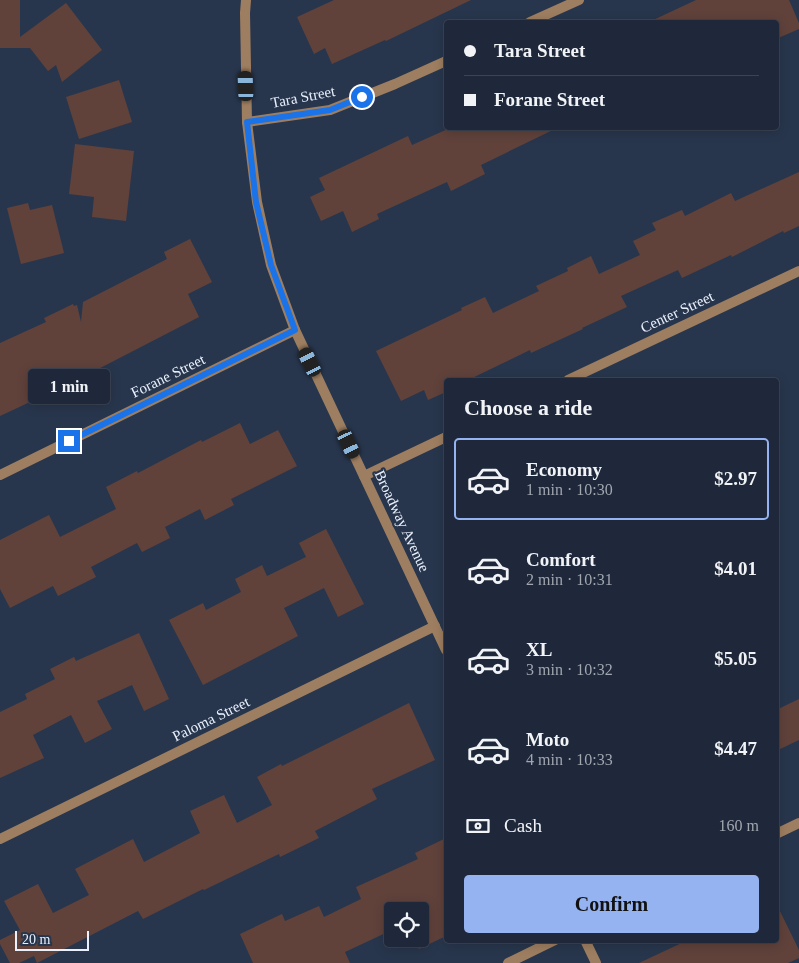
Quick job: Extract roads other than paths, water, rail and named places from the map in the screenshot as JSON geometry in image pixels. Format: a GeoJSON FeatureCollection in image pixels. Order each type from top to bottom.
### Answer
{"type":"FeatureCollection","features":[{"type":"Feature","properties":{"kind":"street","name":"Broadway Avenue"},"geometry":{"type":"LineString","coordinates":[[246,0],[247,122],[256,202],[271,265],[295,330],[444,646]]}},
{"type":"Feature","properties":{"kind":"street"},"geometry":{"type":"LineString","coordinates":[[534,20],[579,0]]}},
{"type":"Feature","properties":{"kind":"street","name":"Tara Street"},"geometry":{"type":"LineString","coordinates":[[247,122],[330,110],[444,62]]}},
{"type":"Feature","properties":{"kind":"street","name":"Center Street"},"geometry":{"type":"LineString","coordinates":[[572,378],[799,271]]}},
{"type":"Feature","properties":{"kind":"street","name":"Forane Street"},"geometry":{"type":"LineString","coordinates":[[0,475],[295,330]]}},
{"type":"Feature","properties":{"kind":"street"},"geometry":{"type":"LineString","coordinates":[[364,476],[444,438]]}},
{"type":"Feature","properties":{"kind":"street","name":"Paloma Street"},"geometry":{"type":"LineString","coordinates":[[0,839],[435,626]]}},
{"type":"Feature","properties":{"kind":"street"},"geometry":{"type":"LineString","coordinates":[[779,833],[799,823]]}},
{"type":"Feature","properties":{"kind":"street"},"geometry":{"type":"LineString","coordinates":[[508,963],[549,943]]}},
{"type":"Feature","properties":{"kind":"street"},"geometry":{"type":"LineString","coordinates":[[586,943],[596,963]]}}]}
